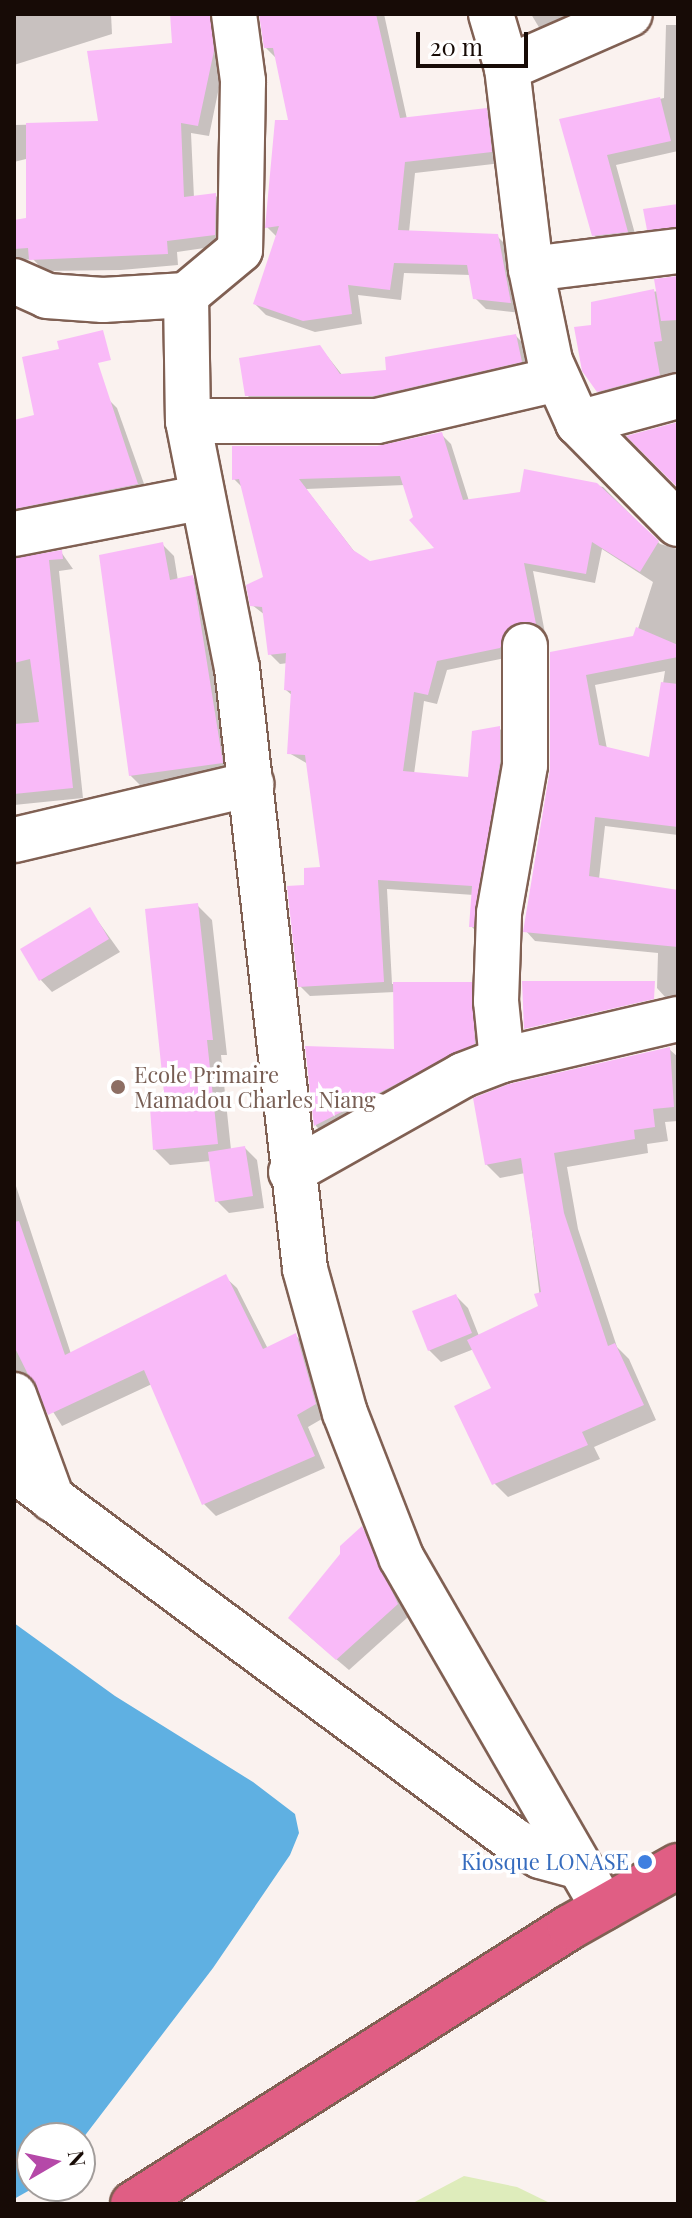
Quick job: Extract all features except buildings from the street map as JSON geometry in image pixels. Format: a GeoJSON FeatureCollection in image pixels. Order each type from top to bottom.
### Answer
{"type":"FeatureCollection","features":[{"type":"Feature","properties":{"kind":"highway"},"geometry":{"type":"LineString","coordinates":[[133,2204],[604,1908],[678,1866]]}},
{"type":"Feature","properties":{"kind":"street"},"geometry":{"type":"LineString","coordinates":[[14,281],[47,296],[103,300],[186,295],[240,250],[243,81],[234,14]]}},
{"type":"Feature","properties":{"kind":"street"},"geometry":{"type":"LineString","coordinates":[[491,14],[507,68],[531,269],[557,379],[578,423],[678,524]]}},
{"type":"Feature","properties":{"kind":"street"},"geometry":{"type":"LineString","coordinates":[[507,68],[630,14]]}},
{"type":"Feature","properties":{"kind":"street"},"geometry":{"type":"LineString","coordinates":[[531,269],[678,251]]}},
{"type":"Feature","properties":{"kind":"street"},"geometry":{"type":"LineString","coordinates":[[186,295],[188,421],[199,498],[237,668],[291,1172],[305,1269],[326,1348],[401,1557],[604,1908]]}},
{"type":"Feature","properties":{"kind":"street"},"geometry":{"type":"LineString","coordinates":[[188,421],[377,421],[557,379]]}},
{"type":"Feature","properties":{"kind":"street"},"geometry":{"type":"LineString","coordinates":[[578,423],[678,396]]}},
{"type":"Feature","properties":{"kind":"street"},"geometry":{"type":"LineString","coordinates":[[14,534],[199,498]]}},
{"type":"Feature","properties":{"kind":"street"},"geometry":{"type":"LineString","coordinates":[[502,1060],[496,1001],[499,913],[525,765],[525,646]]}},
{"type":"Feature","properties":{"kind":"street"},"geometry":{"type":"LineString","coordinates":[[14,840],[251,784]]}},
{"type":"Feature","properties":{"kind":"street"},"geometry":{"type":"LineString","coordinates":[[291,1172],[463,1075],[502,1060],[678,1019]]}},
{"type":"Feature","properties":{"kind":"street"},"geometry":{"type":"LineString","coordinates":[[14,1395],[52,1499]]}},
{"type":"Feature","properties":{"kind":"street"},"geometry":{"type":"LineString","coordinates":[[14,1470],[512,1839],[540,1856],[580,1867]]}},
{"type":"Feature","properties":{"kind":"green space"},"geometry":{"type":"Polygon","coordinates":[[[464,2176],[517,2187],[552,2204],[411,2204],[464,2176]]]}},
{"type":"Feature","properties":{"kind":"water"},"geometry":{"type":"Polygon","coordinates":[[[14,1623],[115,1696],[253,1782],[295,1814],[299,1833],[290,1855],[213,1968],[95,2122],[16,2122],[14,2199],[14,1623]]]}},
{"type":"Feature","properties":{"kind":"place","name":"Ecole Primaire Mamadou Charles Niang"},"geometry":{"type":"Point","coordinates":[118,1087]}},
{"type":"Feature","properties":{"kind":"place","name":"Kiosque LONASE"},"geometry":{"type":"Point","coordinates":[645,1862]}}]}
